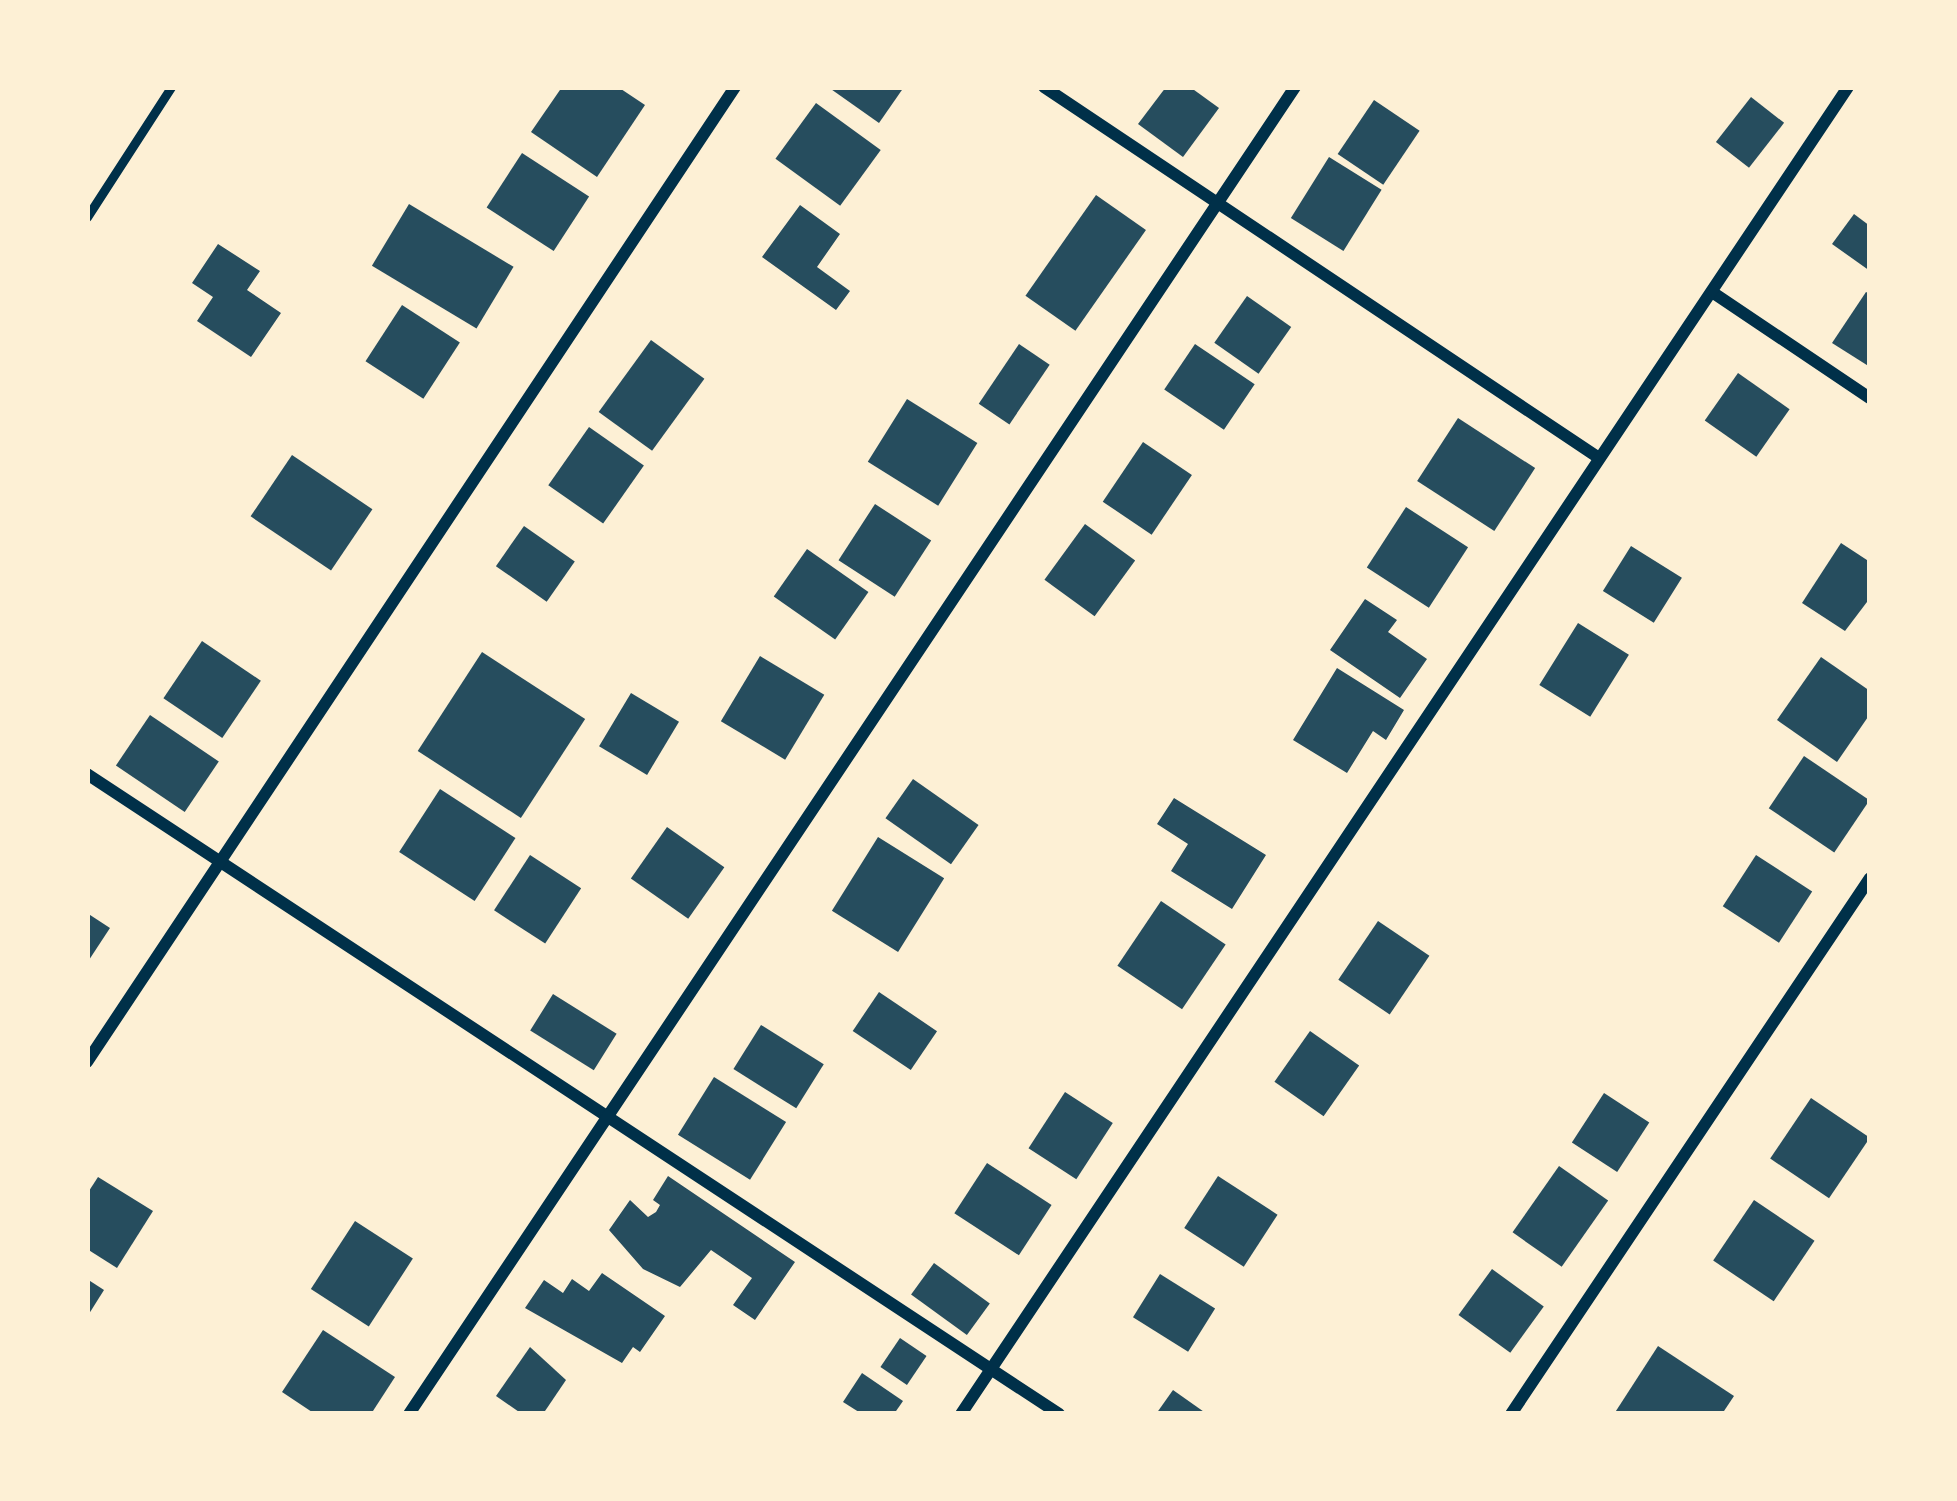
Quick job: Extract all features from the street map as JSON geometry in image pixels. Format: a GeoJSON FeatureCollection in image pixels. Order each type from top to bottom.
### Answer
{"type":"FeatureCollection","features":[{"type":"Feature","properties":{"kind":"street"},"geometry":{"type":"LineString","coordinates":[[87,1062],[735,87]]}},
{"type":"Feature","properties":{"kind":"street"},"geometry":{"type":"LineString","coordinates":[[1044,87],[1596,456]]}},
{"type":"Feature","properties":{"kind":"street"},"geometry":{"type":"LineString","coordinates":[[409,1414],[1294,87]]}},
{"type":"Feature","properties":{"kind":"street"},"geometry":{"type":"LineString","coordinates":[[961,1414],[1596,456],[1848,87]]}},
{"type":"Feature","properties":{"kind":"street"},"geometry":{"type":"LineString","coordinates":[[1712,292],[1870,398]]}},
{"type":"Feature","properties":{"kind":"street"},"geometry":{"type":"LineString","coordinates":[[87,774],[1059,1414]]}},
{"type":"Feature","properties":{"kind":"street"},"geometry":{"type":"LineString","coordinates":[[1511,1414],[1870,878]]}},
{"type":"Feature","properties":{"kind":"lane"},"geometry":{"type":"LineString","coordinates":[[87,217],[171,87]]}},
{"type":"Feature","properties":{"kind":"building"},"geometry":{"type":"Polygon","coordinates":[[[562,87],[618,87],[645,105],[597,177],[531,132],[562,87]]]}},
{"type":"Feature","properties":{"kind":"building"},"geometry":{"type":"Polygon","coordinates":[[[828,87],[904,87],[879,123],[828,87]]]}},
{"type":"Feature","properties":{"kind":"building"},"geometry":{"type":"Polygon","coordinates":[[[1166,87],[1190,87],[1219,108],[1183,157],[1138,124],[1166,87]]]}},
{"type":"Feature","properties":{"kind":"building"},"geometry":{"type":"Polygon","coordinates":[[[1751,97],[1784,123],[1749,168],[1716,142],[1751,97]]]}},
{"type":"Feature","properties":{"kind":"building"},"geometry":{"type":"Polygon","coordinates":[[[1374,100],[1420,131],[1383,185],[1338,154],[1374,100]]]}},
{"type":"Feature","properties":{"kind":"building"},"geometry":{"type":"Polygon","coordinates":[[[816,103],[881,150],[840,206],[775,159],[816,103]]]}},
{"type":"Feature","properties":{"kind":"building"},"geometry":{"type":"Polygon","coordinates":[[[522,153],[589,197],[554,251],[487,208],[522,153]]]}},
{"type":"Feature","properties":{"kind":"building"},"geometry":{"type":"Polygon","coordinates":[[[1329,157],[1382,190],[1343,251],[1291,218],[1329,157]]]}},
{"type":"Feature","properties":{"kind":"building"},"geometry":{"type":"Polygon","coordinates":[[[1096,195],[1146,230],[1075,331],[1025,296],[1096,195]]]}},
{"type":"Feature","properties":{"kind":"building"},"geometry":{"type":"Polygon","coordinates":[[[409,204],[514,267],[476,329],[372,266],[409,204]]]}},
{"type":"Feature","properties":{"kind":"building"},"geometry":{"type":"Polygon","coordinates":[[[800,205],[840,234],[817,267],[850,291],[836,310],[762,257],[800,205]]]}},
{"type":"Feature","properties":{"kind":"building"},"geometry":{"type":"Polygon","coordinates":[[[1854,214],[1870,226],[1870,271],[1832,244],[1854,214]]]}},
{"type":"Feature","properties":{"kind":"building"},"geometry":{"type":"Polygon","coordinates":[[[218,244],[260,271],[247,290],[281,313],[251,357],[197,321],[213,297],[192,283],[218,244]]]}},
{"type":"Feature","properties":{"kind":"building"},"geometry":{"type":"Polygon","coordinates":[[[1866,292],[1870,294],[1870,367],[1832,343],[1866,292]]]}},
{"type":"Feature","properties":{"kind":"building"},"geometry":{"type":"Polygon","coordinates":[[[1247,296],[1291,327],[1259,374],[1214,343],[1247,296]]]}},
{"type":"Feature","properties":{"kind":"building"},"geometry":{"type":"Polygon","coordinates":[[[402,305],[460,343],[423,399],[366,361],[402,305]]]}},
{"type":"Feature","properties":{"kind":"building"},"geometry":{"type":"Polygon","coordinates":[[[651,340],[704,379],[652,451],[599,412],[651,340]]]}},
{"type":"Feature","properties":{"kind":"building"},"geometry":{"type":"Polygon","coordinates":[[[1019,344],[1050,365],[1009,424],[979,404],[1019,344]]]}},
{"type":"Feature","properties":{"kind":"building"},"geometry":{"type":"Polygon","coordinates":[[[1195,344],[1255,384],[1224,430],[1164,390],[1195,344]]]}},
{"type":"Feature","properties":{"kind":"building"},"geometry":{"type":"Polygon","coordinates":[[[1738,373],[1790,409],[1756,457],[1705,421],[1738,373]]]}},
{"type":"Feature","properties":{"kind":"building"},"geometry":{"type":"Polygon","coordinates":[[[907,399],[977,443],[938,506],[868,462],[907,399]]]}},
{"type":"Feature","properties":{"kind":"building"},"geometry":{"type":"Polygon","coordinates":[[[1458,418],[1535,468],[1494,531],[1417,481],[1458,418]]]}},
{"type":"Feature","properties":{"kind":"building"},"geometry":{"type":"Polygon","coordinates":[[[589,427],[644,465],[603,524],[548,485],[589,427]]]}},
{"type":"Feature","properties":{"kind":"building"},"geometry":{"type":"Polygon","coordinates":[[[1143,442],[1192,475],[1152,535],[1103,502],[1143,442]]]}},
{"type":"Feature","properties":{"kind":"building"},"geometry":{"type":"Polygon","coordinates":[[[292,455],[372,509],[331,571],[251,516],[292,455]]]}},
{"type":"Feature","properties":{"kind":"building"},"geometry":{"type":"Polygon","coordinates":[[[875,504],[931,540],[895,597],[839,560],[875,504]]]}},
{"type":"Feature","properties":{"kind":"building"},"geometry":{"type":"Polygon","coordinates":[[[1406,507],[1468,547],[1429,608],[1367,567],[1406,507]]]}},
{"type":"Feature","properties":{"kind":"building"},"geometry":{"type":"Polygon","coordinates":[[[1085,524],[1135,560],[1095,616],[1044,580],[1085,524]]]}},
{"type":"Feature","properties":{"kind":"building"},"geometry":{"type":"Polygon","coordinates":[[[524,526],[575,562],[547,602],[496,566],[524,526]]]}},
{"type":"Feature","properties":{"kind":"building"},"geometry":{"type":"Polygon","coordinates":[[[1841,543],[1870,562],[1870,598],[1845,631],[1802,603],[1841,543]]]}},
{"type":"Feature","properties":{"kind":"building"},"geometry":{"type":"Polygon","coordinates":[[[1631,546],[1682,578],[1654,623],[1603,591],[1631,546]]]}},
{"type":"Feature","properties":{"kind":"building"},"geometry":{"type":"Polygon","coordinates":[[[807,549],[868,592],[835,640],[774,597],[807,549]]]}},
{"type":"Feature","properties":{"kind":"building"},"geometry":{"type":"Polygon","coordinates":[[[1365,599],[1397,620],[1388,632],[1427,659],[1400,698],[1330,650],[1365,599]]]}},
{"type":"Feature","properties":{"kind":"building"},"geometry":{"type":"Polygon","coordinates":[[[1578,623],[1629,655],[1590,717],[1539,685],[1578,623]]]}},
{"type":"Feature","properties":{"kind":"building"},"geometry":{"type":"Polygon","coordinates":[[[202,641],[261,681],[222,738],[163,698],[202,641]]]}},
{"type":"Feature","properties":{"kind":"building"},"geometry":{"type":"Polygon","coordinates":[[[482,652],[585,719],[521,818],[418,751],[482,652]]]}},
{"type":"Feature","properties":{"kind":"building"},"geometry":{"type":"Polygon","coordinates":[[[760,656],[824,695],[785,760],[721,721],[760,656]]]}},
{"type":"Feature","properties":{"kind":"building"},"geometry":{"type":"Polygon","coordinates":[[[1821,657],[1870,691],[1870,714],[1837,762],[1777,720],[1821,657]]]}},
{"type":"Feature","properties":{"kind":"building"},"geometry":{"type":"Polygon","coordinates":[[[1337,668],[1404,710],[1386,740],[1373,731],[1347,773],[1293,740],[1337,668]]]}},
{"type":"Feature","properties":{"kind":"building"},"geometry":{"type":"Polygon","coordinates":[[[631,693],[679,722],[647,775],[599,746],[631,693]]]}},
{"type":"Feature","properties":{"kind":"building"},"geometry":{"type":"Polygon","coordinates":[[[150,715],[219,761],[185,812],[116,766],[150,715]]]}},
{"type":"Feature","properties":{"kind":"building"},"geometry":{"type":"Polygon","coordinates":[[[1804,756],[1869,800],[1834,852],[1769,808],[1804,756]]]}},
{"type":"Feature","properties":{"kind":"building"},"geometry":{"type":"Polygon","coordinates":[[[913,779],[979,825],[951,864],[885,818],[913,779]]]}},
{"type":"Feature","properties":{"kind":"building"},"geometry":{"type":"Polygon","coordinates":[[[440,789],[515,838],[475,901],[399,852],[440,789]]]}},
{"type":"Feature","properties":{"kind":"building"},"geometry":{"type":"Polygon","coordinates":[[[1174,798],[1266,855],[1232,909],[1171,871],[1188,844],[1157,824],[1174,798]]]}},
{"type":"Feature","properties":{"kind":"building"},"geometry":{"type":"Polygon","coordinates":[[[667,827],[724,867],[688,919],[631,879],[667,827]]]}},
{"type":"Feature","properties":{"kind":"building"},"geometry":{"type":"Polygon","coordinates":[[[878,837],[944,878],[898,952],[832,911],[878,837]]]}},
{"type":"Feature","properties":{"kind":"building"},"geometry":{"type":"Polygon","coordinates":[[[530,855],[581,888],[545,944],[494,910],[530,855]]]}},
{"type":"Feature","properties":{"kind":"building"},"geometry":{"type":"Polygon","coordinates":[[[1756,855],[1812,891],[1779,943],[1723,906],[1756,855]]]}},
{"type":"Feature","properties":{"kind":"building"},"geometry":{"type":"Polygon","coordinates":[[[1161,901],[1226,945],[1182,1009],[1117,966],[1161,901]]]}},
{"type":"Feature","properties":{"kind":"building"},"geometry":{"type":"Polygon","coordinates":[[[87,913],[110,928],[87,963],[87,913]]]}},
{"type":"Feature","properties":{"kind":"building"},"geometry":{"type":"Polygon","coordinates":[[[1378,921],[1429,956],[1390,1015],[1338,980],[1378,921]]]}},
{"type":"Feature","properties":{"kind":"building"},"geometry":{"type":"Polygon","coordinates":[[[879,992],[937,1031],[911,1070],[853,1031],[879,992]]]}},
{"type":"Feature","properties":{"kind":"building"},"geometry":{"type":"Polygon","coordinates":[[[553,994],[617,1034],[594,1070],[530,1030],[553,994]]]}},
{"type":"Feature","properties":{"kind":"building"},"geometry":{"type":"Polygon","coordinates":[[[761,1025],[824,1064],[796,1108],[733,1069],[761,1025]]]}},
{"type":"Feature","properties":{"kind":"building"},"geometry":{"type":"Polygon","coordinates":[[[1310,1031],[1359,1065],[1324,1116],[1274,1082],[1310,1031]]]}},
{"type":"Feature","properties":{"kind":"building"},"geometry":{"type":"Polygon","coordinates":[[[714,1077],[786,1122],[750,1180],[678,1135],[714,1077]]]}},
{"type":"Feature","properties":{"kind":"building"},"geometry":{"type":"Polygon","coordinates":[[[1065,1092],[1113,1123],[1076,1179],[1029,1148],[1065,1092]]]}},
{"type":"Feature","properties":{"kind":"building"},"geometry":{"type":"Polygon","coordinates":[[[1604,1093],[1649,1122],[1617,1172],[1572,1142],[1604,1093]]]}},
{"type":"Feature","properties":{"kind":"building"},"geometry":{"type":"Polygon","coordinates":[[[1811,1098],[1870,1138],[1829,1198],[1770,1159],[1811,1098]]]}},
{"type":"Feature","properties":{"kind":"building"},"geometry":{"type":"Polygon","coordinates":[[[987,1163],[1052,1205],[1019,1255],[954,1213],[987,1163]]]}},
{"type":"Feature","properties":{"kind":"building"},"geometry":{"type":"Polygon","coordinates":[[[1559,1166],[1608,1200],[1562,1267],[1513,1232],[1559,1166]]]}},
{"type":"Feature","properties":{"kind":"building"},"geometry":{"type":"Polygon","coordinates":[[[668,1176],[795,1262],[755,1320],[733,1305],[752,1278],[711,1250],[680,1287],[643,1269],[609,1230],[630,1200],[648,1217],[656,1212],[660,1205],[653,1200],[668,1176]]]}},
{"type":"Feature","properties":{"kind":"building"},"geometry":{"type":"Polygon","coordinates":[[[1218,1176],[1278,1215],[1244,1267],[1184,1228],[1218,1176]]]}},
{"type":"Feature","properties":{"kind":"building"},"geometry":{"type":"Polygon","coordinates":[[[98,1177],[153,1211],[117,1268],[87,1249],[87,1194],[98,1177]]]}},
{"type":"Feature","properties":{"kind":"building"},"geometry":{"type":"Polygon","coordinates":[[[1754,1200],[1815,1241],[1774,1301],[1713,1261],[1754,1200]]]}},
{"type":"Feature","properties":{"kind":"building"},"geometry":{"type":"Polygon","coordinates":[[[355,1221],[413,1259],[369,1327],[311,1289],[355,1221]]]}},
{"type":"Feature","properties":{"kind":"building"},"geometry":{"type":"Polygon","coordinates":[[[934,1263],[990,1304],[967,1335],[911,1295],[934,1263]]]}},
{"type":"Feature","properties":{"kind":"building"},"geometry":{"type":"Polygon","coordinates":[[[1492,1269],[1544,1307],[1510,1353],[1458,1315],[1492,1269]]]}},
{"type":"Feature","properties":{"kind":"building"},"geometry":{"type":"Polygon","coordinates":[[[602,1273],[665,1316],[640,1352],[633,1347],[622,1363],[525,1308],[544,1280],[563,1293],[572,1279],[589,1291],[602,1273]]]}},
{"type":"Feature","properties":{"kind":"building"},"geometry":{"type":"Polygon","coordinates":[[[1160,1274],[1215,1308],[1188,1352],[1133,1317],[1160,1274]]]}},
{"type":"Feature","properties":{"kind":"building"},"geometry":{"type":"Polygon","coordinates":[[[87,1279],[104,1290],[87,1317],[87,1279]]]}},
{"type":"Feature","properties":{"kind":"building"},"geometry":{"type":"Polygon","coordinates":[[[323,1330],[395,1377],[371,1414],[315,1414],[282,1392],[323,1330]]]}},
{"type":"Feature","properties":{"kind":"building"},"geometry":{"type":"Polygon","coordinates":[[[900,1338],[927,1356],[907,1385],[880,1367],[900,1338]]]}},
{"type":"Feature","properties":{"kind":"building"},"geometry":{"type":"Polygon","coordinates":[[[1658,1346],[1734,1396],[1722,1414],[1614,1414],[1658,1346]]]}},
{"type":"Feature","properties":{"kind":"building"},"geometry":{"type":"Polygon","coordinates":[[[530,1347],[566,1380],[543,1414],[522,1414],[496,1396],[530,1347]]]}},
{"type":"Feature","properties":{"kind":"building"},"geometry":{"type":"Polygon","coordinates":[[[862,1373],[903,1401],[894,1414],[862,1414],[843,1402],[862,1373]]]}},
{"type":"Feature","properties":{"kind":"building"},"geometry":{"type":"Polygon","coordinates":[[[1173,1390],[1207,1414],[1156,1414],[1173,1390]]]}}]}
